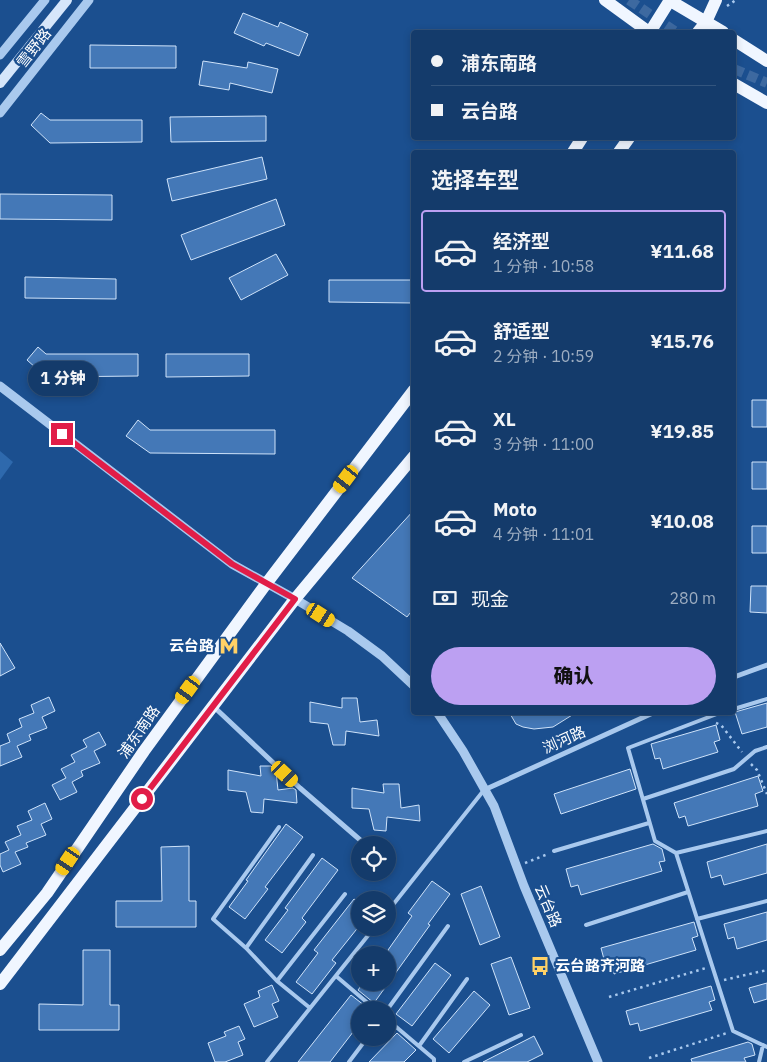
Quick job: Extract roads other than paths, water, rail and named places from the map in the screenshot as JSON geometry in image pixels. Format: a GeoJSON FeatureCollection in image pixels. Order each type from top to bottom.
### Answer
{"type":"FeatureCollection","features":[{"type":"Feature","properties":{"kind":"main road"},"geometry":{"type":"LineString","coordinates":[[0,83],[66,0]]}},
{"type":"Feature","properties":{"kind":"main road"},"geometry":{"type":"LineString","coordinates":[[605,0],[647,30]]}},
{"type":"Feature","properties":{"kind":"main road"},"geometry":{"type":"LineString","coordinates":[[651,30],[670,0],[720,30]]}},
{"type":"Feature","properties":{"kind":"main road"},"geometry":{"type":"LineString","coordinates":[[700,30],[706,22],[716,0]]}},
{"type":"Feature","properties":{"kind":"main road"},"geometry":{"type":"LineString","coordinates":[[736,41],[767,61]]}},
{"type":"Feature","properties":{"kind":"main road"},"geometry":{"type":"LineString","coordinates":[[736,85],[767,102]]}},
{"type":"Feature","properties":{"kind":"main road","name":"浦东南路"},"geometry":{"type":"LineString","coordinates":[[0,950],[47,893],[144,751],[266,584],[411,394]]}},
{"type":"Feature","properties":{"kind":"main road"},"geometry":{"type":"LineString","coordinates":[[0,984],[295,599],[411,460]]}},
{"type":"Feature","properties":{"kind":"street","name":"雪野路"},"geometry":{"type":"LineString","coordinates":[[0,55],[45,0]]}},
{"type":"Feature","properties":{"kind":"street","name":"雪野路"},"geometry":{"type":"LineString","coordinates":[[0,112],[89,0]]}},
{"type":"Feature","properties":{"kind":"street"},"geometry":{"type":"LineString","coordinates":[[0,386],[232,564],[295,599],[365,644],[398,670],[411,683]]}},
{"type":"Feature","properties":{"kind":"street"},"geometry":{"type":"LineString","coordinates":[[736,676],[767,665]]}},
{"type":"Feature","properties":{"kind":"street"},"geometry":{"type":"LineString","coordinates":[[213,706],[300,788],[356,836]]}},
{"type":"Feature","properties":{"kind":"street","name":"云台路"},"geometry":{"type":"LineString","coordinates":[[439,715],[463,751],[494,806],[516,866],[598,1062]]}},
{"type":"Feature","properties":{"kind":"street","name":"浏河路"},"geometry":{"type":"LineString","coordinates":[[484,790],[648,715]]}},
{"type":"Feature","properties":{"kind":"lane"},"geometry":{"type":"LineString","coordinates":[[736,708],[767,699]]}},
{"type":"Feature","properties":{"kind":"lane"},"geometry":{"type":"LineString","coordinates":[[713,715],[628,748],[654,841],[676,853],[767,831]]}},
{"type":"Feature","properties":{"kind":"lane"},"geometry":{"type":"LineString","coordinates":[[643,799],[734,769],[755,751],[767,747]]}},
{"type":"Feature","properties":{"kind":"lane"},"geometry":{"type":"LineString","coordinates":[[396,901],[484,790]]}},
{"type":"Feature","properties":{"kind":"lane"},"geometry":{"type":"LineString","coordinates":[[554,851],[649,823]]}},
{"type":"Feature","properties":{"kind":"lane"},"geometry":{"type":"LineString","coordinates":[[279,827],[214,919],[246,948],[277,981],[310,1008]]}},
{"type":"Feature","properties":{"kind":"lane"},"geometry":{"type":"LineString","coordinates":[[676,853],[733,1031],[765,1046],[759,1062]]}},
{"type":"Feature","properties":{"kind":"lane"},"geometry":{"type":"LineString","coordinates":[[246,948],[313,855]]}},
{"type":"Feature","properties":{"kind":"lane"},"geometry":{"type":"LineString","coordinates":[[586,925],[688,892]]}},
{"type":"Feature","properties":{"kind":"lane"},"geometry":{"type":"LineString","coordinates":[[277,981],[345,894]]}},
{"type":"Feature","properties":{"kind":"lane"},"geometry":{"type":"LineString","coordinates":[[697,919],[767,901]]}},
{"type":"Feature","properties":{"kind":"lane"},"geometry":{"type":"LineString","coordinates":[[394,1001],[448,926]]}},
{"type":"Feature","properties":{"kind":"lane"},"geometry":{"type":"LineString","coordinates":[[267,1062],[368,936]]}},
{"type":"Feature","properties":{"kind":"lane"},"geometry":{"type":"LineString","coordinates":[[336,976],[365,1001]]}},
{"type":"Feature","properties":{"kind":"lane"},"geometry":{"type":"LineString","coordinates":[[419,1046],[467,979]]}},
{"type":"Feature","properties":{"kind":"lane"},"geometry":{"type":"LineString","coordinates":[[396,1027],[433,1061]]}},
{"type":"Feature","properties":{"kind":"lane"},"geometry":{"type":"LineString","coordinates":[[464,1062],[522,1035]]}},
{"type":"Feature","properties":{"kind":"lane"},"geometry":{"type":"LineString","coordinates":[[349,1062],[361,1046]]}},
{"type":"Feature","properties":{"kind":"tunnel"},"geometry":{"type":"LineString","coordinates":[[629,0],[673,30]]}},
{"type":"Feature","properties":{"kind":"tunnel"},"geometry":{"type":"LineString","coordinates":[[736,70],[767,83]]}},
{"type":"Feature","properties":{"kind":"place","name":"云台路"},"geometry":{"type":"Point","coordinates":[229,646]}},
{"type":"Feature","properties":{"kind":"place","name":"云台路齐河路"},"geometry":{"type":"Point","coordinates":[540,966]}}]}
